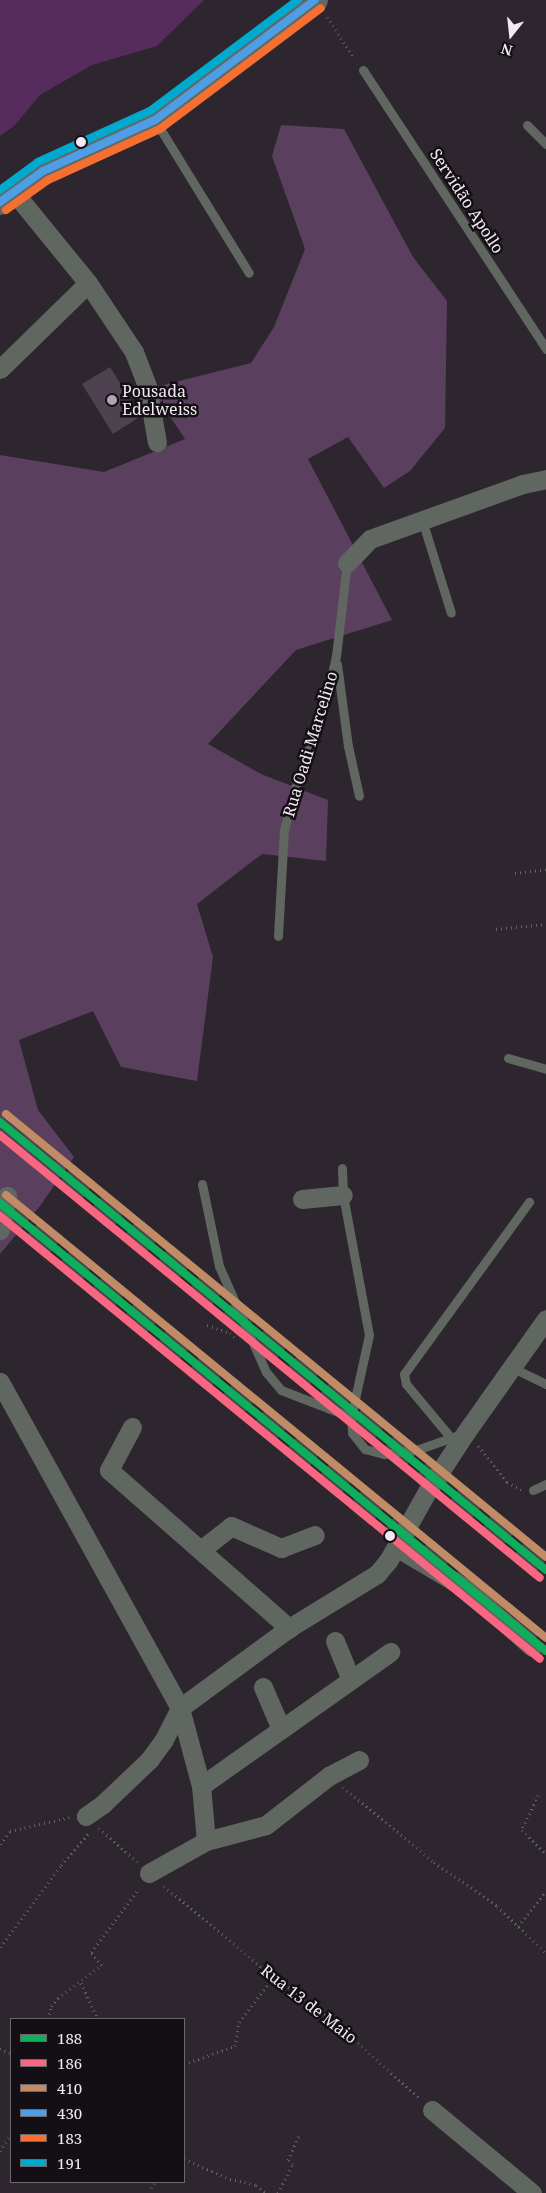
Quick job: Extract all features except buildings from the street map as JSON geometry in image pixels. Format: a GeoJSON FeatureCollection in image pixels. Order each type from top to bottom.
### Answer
{"type":"FeatureCollection","features":[{"type":"Feature","properties":{"kind":"main road"},"geometry":{"type":"LineString","coordinates":[[7,196],[43,171],[156,120],[314,1]]}},
{"type":"Feature","properties":{"kind":"street"},"geometry":{"type":"LineString","coordinates":[[7,196],[88,283],[134,352],[146,386],[157,442]]}},
{"type":"Feature","properties":{"kind":"street"},"geometry":{"type":"LineString","coordinates":[[0,370],[88,283]]}},
{"type":"Feature","properties":{"kind":"street","name":"Rua Oadi Marcelino"},"geometry":{"type":"LineString","coordinates":[[347,563],[370,539],[523,484],[546,479]]}},
{"type":"Feature","properties":{"kind":"street"},"geometry":{"type":"LineString","coordinates":[[302,1199],[344,1195]]}},
{"type":"Feature","properties":{"kind":"street"},"geometry":{"type":"LineString","coordinates":[[0,1230],[7,1196]]}},
{"type":"Feature","properties":{"kind":"street"},"geometry":{"type":"LineString","coordinates":[[91,1821],[103,1804],[149,1760],[163,1741],[180,1708],[289,1628],[377,1574],[396,1547],[459,1435],[514,1368],[546,1319]]}},
{"type":"Feature","properties":{"kind":"street"},"geometry":{"type":"LineString","coordinates":[[0,1382],[180,1708],[201,1786],[206,1841]]}},
{"type":"Feature","properties":{"kind":"street"},"geometry":{"type":"LineString","coordinates":[[132,1427],[109,1470],[289,1628]]}},
{"type":"Feature","properties":{"kind":"street"},"geometry":{"type":"LineString","coordinates":[[202,1550],[231,1526],[239,1527],[277,1548],[315,1535]]}},
{"type":"Feature","properties":{"kind":"street"},"geometry":{"type":"LineString","coordinates":[[396,1547],[467,1589],[532,1648]]}},
{"type":"Feature","properties":{"kind":"street"},"geometry":{"type":"LineString","coordinates":[[335,1641],[352,1680]]}},
{"type":"Feature","properties":{"kind":"street"},"geometry":{"type":"LineString","coordinates":[[201,1786],[390,1652]]}},
{"type":"Feature","properties":{"kind":"street"},"geometry":{"type":"LineString","coordinates":[[263,1687],[281,1730]]}},
{"type":"Feature","properties":{"kind":"street"},"geometry":{"type":"LineString","coordinates":[[149,1873],[206,1841],[266,1825],[330,1776],[359,1760]]}},
{"type":"Feature","properties":{"kind":"street"},"geometry":{"type":"LineString","coordinates":[[432,2110],[532,2193]]}},
{"type":"Feature","properties":{"kind":"lane","name":"Servidão Apollo"},"geometry":{"type":"LineString","coordinates":[[363,70],[546,349]]}},
{"type":"Feature","properties":{"kind":"lane"},"geometry":{"type":"LineString","coordinates":[[156,120],[249,273]]}},
{"type":"Feature","properties":{"kind":"lane"},"geometry":{"type":"LineString","coordinates":[[527,125],[546,144]]}},
{"type":"Feature","properties":{"kind":"lane"},"geometry":{"type":"LineString","coordinates":[[422,520],[451,613]]}},
{"type":"Feature","properties":{"kind":"lane","name":"Rua Oadi Marcelino"},"geometry":{"type":"LineString","coordinates":[[278,936],[284,830],[293,794],[328,693],[336,656],[347,563]]}},
{"type":"Feature","properties":{"kind":"lane"},"geometry":{"type":"LineString","coordinates":[[336,656],[348,746],[359,796]]}},
{"type":"Feature","properties":{"kind":"lane"},"geometry":{"type":"LineString","coordinates":[[508,1058],[546,1069]]}},
{"type":"Feature","properties":{"kind":"lane"},"geometry":{"type":"LineString","coordinates":[[342,1168],[344,1195],[369,1335],[351,1417],[352,1433],[357,1443],[374,1453],[419,1449],[459,1435],[406,1384],[404,1374],[529,1202]]}},
{"type":"Feature","properties":{"kind":"lane"},"geometry":{"type":"LineString","coordinates":[[202,1184],[219,1266],[266,1372],[281,1390],[351,1417]]}},
{"type":"Feature","properties":{"kind":"lane"},"geometry":{"type":"LineString","coordinates":[[514,1368],[546,1384]]}},
{"type":"Feature","properties":{"kind":"lane"},"geometry":{"type":"LineString","coordinates":[[534,1490],[546,1484]]}},
{"type":"Feature","properties":{"kind":"path"},"geometry":{"type":"LineString","coordinates":[[314,1],[363,70]]}},
{"type":"Feature","properties":{"kind":"path"},"geometry":{"type":"LineString","coordinates":[[515,873],[546,869]]}},
{"type":"Feature","properties":{"kind":"path"},"geometry":{"type":"LineString","coordinates":[[496,929],[546,924]]}},
{"type":"Feature","properties":{"kind":"path"},"geometry":{"type":"LineString","coordinates":[[459,1435],[507,1482],[525,1491],[534,1490]]}},
{"type":"Feature","properties":{"kind":"path"},"geometry":{"type":"LineString","coordinates":[[330,1776],[434,1862],[497,1906],[546,1953]]}},
{"type":"Feature","properties":{"kind":"path"},"geometry":{"type":"LineString","coordinates":[[538,1795],[522,1830],[546,1854]]}},
{"type":"Feature","properties":{"kind":"path"},"geometry":{"type":"LineString","coordinates":[[0,1844],[10,1830],[77,1815],[91,1821],[0,1947]]}},
{"type":"Feature","properties":{"kind":"path","name":"Rua 13 de Maio"},"geometry":{"type":"LineString","coordinates":[[91,1821],[149,1873],[274,1976],[356,2040],[432,2110]]}},
{"type":"Feature","properties":{"kind":"path"},"geometry":{"type":"LineString","coordinates":[[48,2018],[51,2006],[58,1998],[82,1983],[102,1965],[91,1952],[149,1873]]}},
{"type":"Feature","properties":{"kind":"path"},"geometry":{"type":"LineString","coordinates":[[518,1926],[546,1891]]}},
{"type":"Feature","properties":{"kind":"path"},"geometry":{"type":"LineString","coordinates":[[185,2064],[235,2046],[239,2022],[274,1976]]}},
{"type":"Feature","properties":{"kind":"path"},"geometry":{"type":"LineString","coordinates":[[82,1983],[98,2018]]}},
{"type":"Feature","properties":{"kind":"path"},"geometry":{"type":"LineString","coordinates":[[278,2193],[293,2164],[288,2160],[299,2135]]}},
{"type":"Feature","properties":{"kind":"path"},"geometry":{"type":"LineString","coordinates":[[0,2151],[10,2136]]}},
{"type":"Feature","properties":{"kind":"path"},"geometry":{"type":"LineString","coordinates":[[185,2159],[230,2179],[256,2185],[267,2193]]}},
{"type":"Feature","properties":{"kind":"path"},"geometry":{"type":"LineString","coordinates":[[151,2188],[155,2183]]}},
{"type":"Feature","properties":{"kind":"shaded area"},"geometry":{"type":"Polygon","coordinates":[[[0,0],[204,0],[157,46],[92,65],[40,95],[14,126],[0,136],[0,0]]]}},
{"type":"Feature","properties":{"kind":"shaded area"},"geometry":{"type":"Polygon","coordinates":[[[281,125],[344,129],[413,257],[447,301],[445,428],[410,471],[384,488],[348,437],[308,459],[392,620],[296,650],[208,744],[261,774],[328,800],[326,861],[262,854],[197,904],[213,957],[197,1081],[121,1067],[93,1011],[19,1040],[38,1110],[74,1157],[40,1206],[0,1254],[0,455],[104,472],[185,439],[151,388],[251,363],[274,327],[305,249],[272,156],[281,125]]]}},
{"type":"Feature","properties":{"kind":"tunnel"},"geometry":{"type":"LineString","coordinates":[[0,1122],[546,1570]]}},
{"type":"Feature","properties":{"kind":"tunnel"},"geometry":{"type":"LineString","coordinates":[[0,1203],[459,1580]]}},
{"type":"Feature","properties":{"kind":"tunnel"},"geometry":{"type":"LineString","coordinates":[[512,1623],[546,1651]]}},
{"type":"Feature","properties":{"kind":"transit line","name":"191"},"geometry":{"type":"LineString","coordinates":[[0,190],[38,162],[150,111],[298,0]]}},
{"type":"Feature","properties":{"kind":"transit line","name":"430"},"geometry":{"type":"LineString","coordinates":[[0,202],[43,171],[155,120],[315,0]]}},
{"type":"Feature","properties":{"kind":"transit line","name":"183"},"geometry":{"type":"LineString","coordinates":[[6,210],[48,180],[160,129],[321,8]]}},
{"type":"Feature","properties":{"kind":"transit line","name":"410"},"geometry":{"type":"LineString","coordinates":[[6,1114],[546,1557]]}},
{"type":"Feature","properties":{"kind":"transit line","name":"188"},"geometry":{"type":"LineString","coordinates":[[0,1122],[546,1570]]}},
{"type":"Feature","properties":{"kind":"transit line","name":"186"},"geometry":{"type":"LineString","coordinates":[[0,1135],[540,1578]]}},
{"type":"Feature","properties":{"kind":"transit line","name":"410"},"geometry":{"type":"LineString","coordinates":[[6,1195],[546,1638]]}},
{"type":"Feature","properties":{"kind":"transit line","name":"188"},"geometry":{"type":"LineString","coordinates":[[0,1203],[546,1651]]}},
{"type":"Feature","properties":{"kind":"transit line","name":"186"},"geometry":{"type":"LineString","coordinates":[[0,1216],[540,1659]]}},
{"type":"Feature","properties":{"kind":"place","name":"Pousada Edelweiss"},"geometry":{"type":"Point","coordinates":[112,400]}}]}
